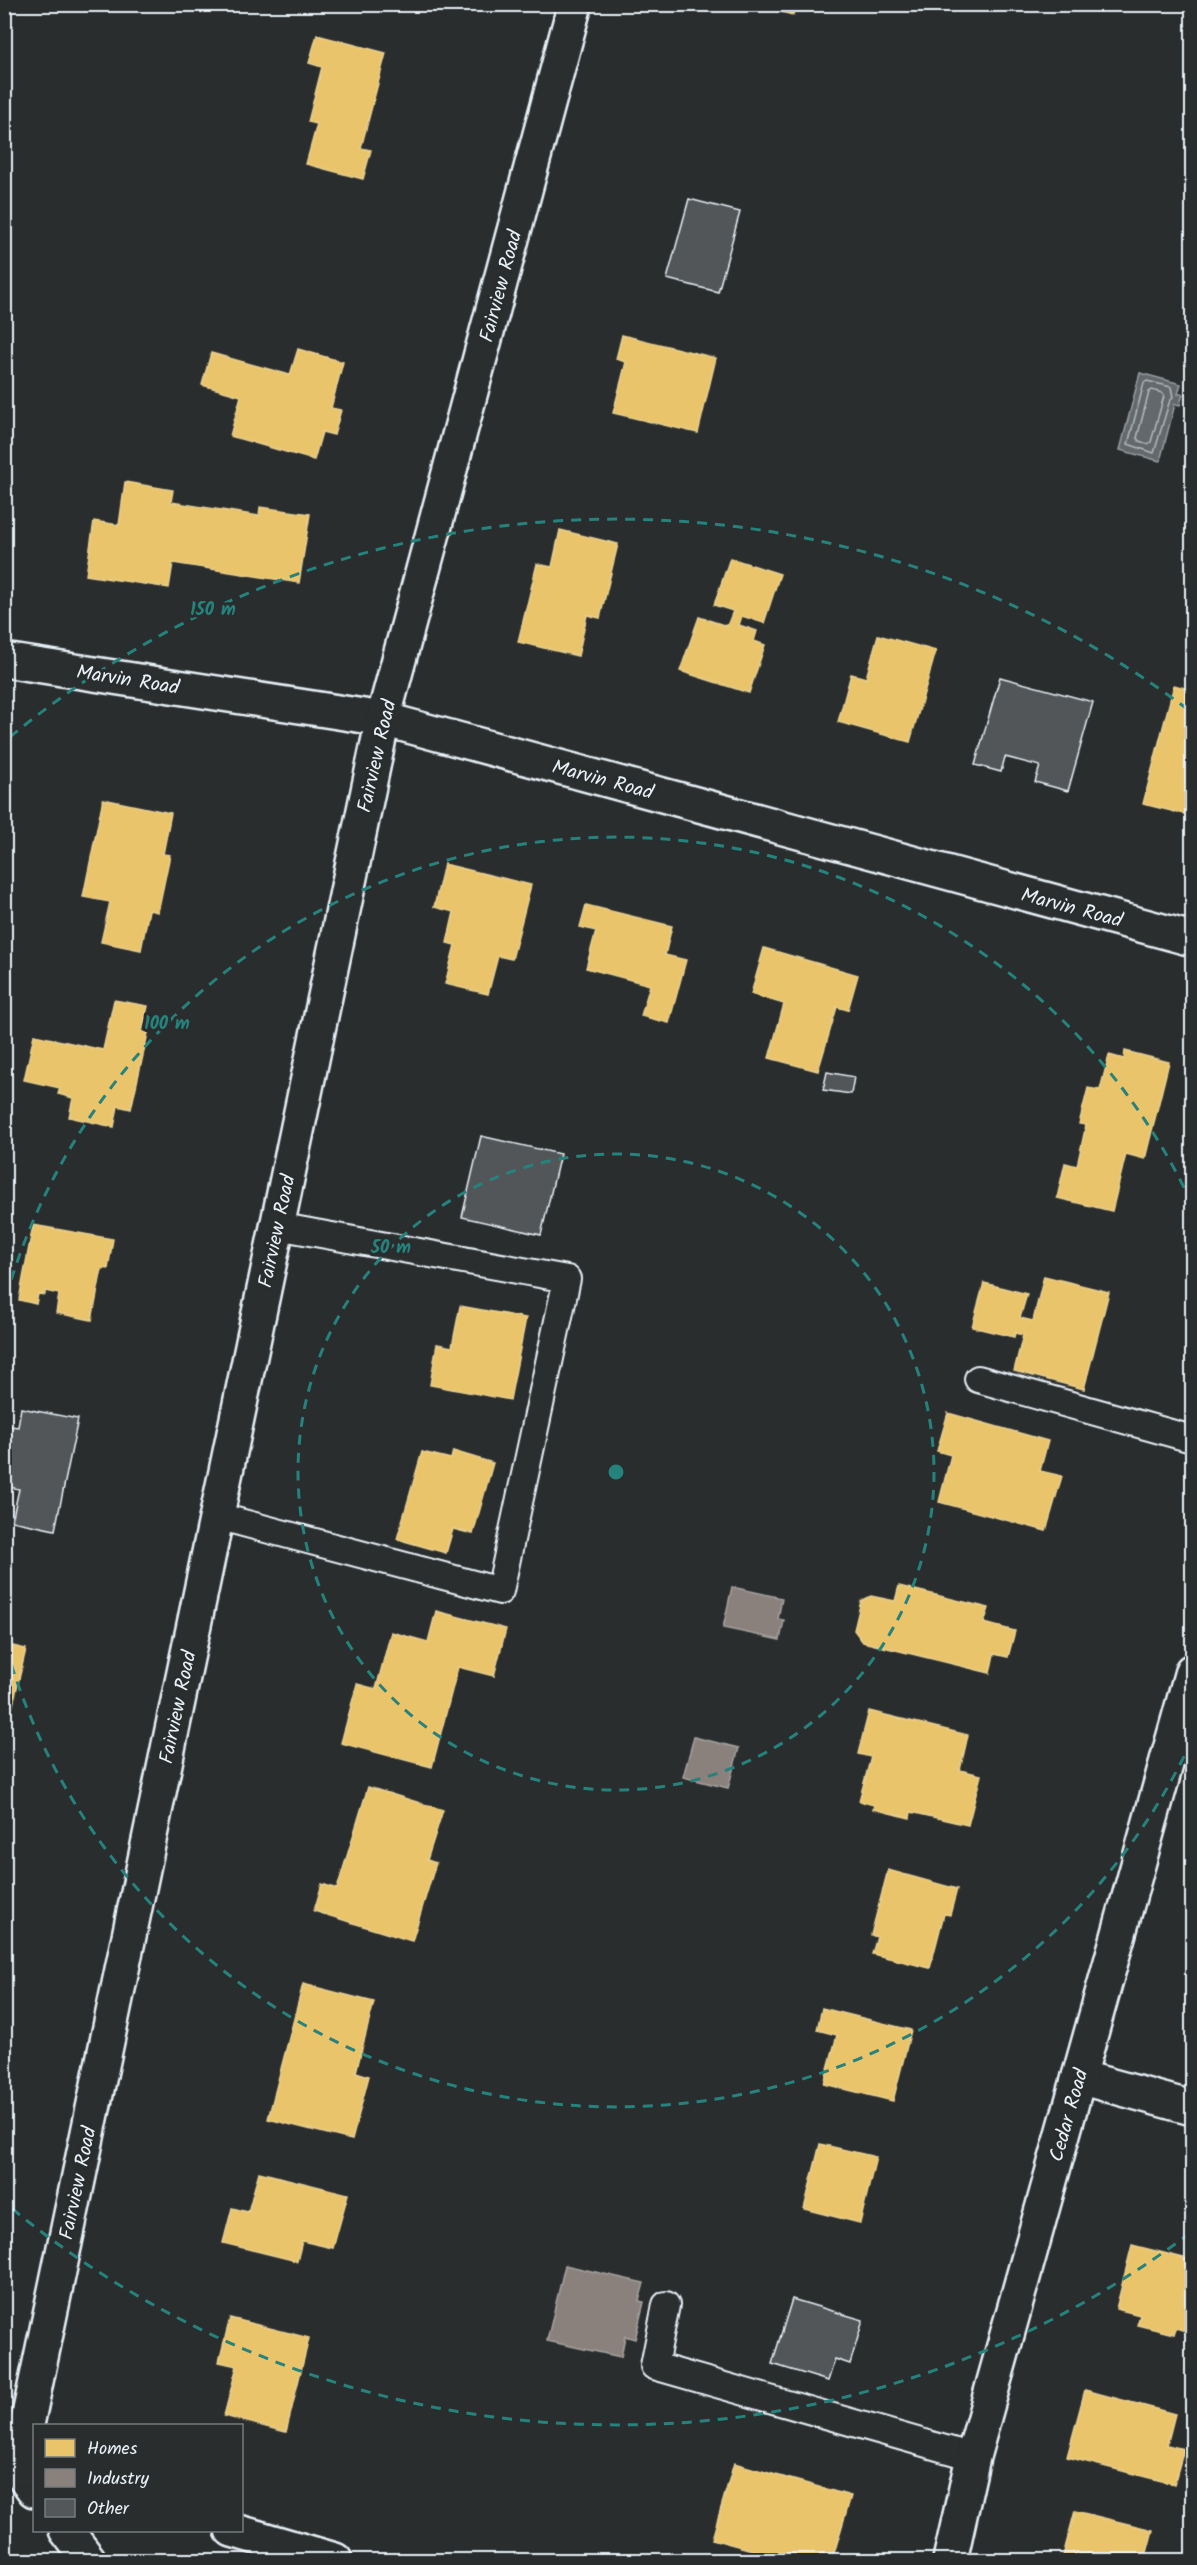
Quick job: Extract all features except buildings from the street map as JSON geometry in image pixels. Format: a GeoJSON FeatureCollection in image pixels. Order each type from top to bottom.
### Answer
{"type":"FeatureCollection","features":[{"type":"Feature","properties":{"kind":"street","name":"Fairview Road"},"geometry":{"type":"LineString","coordinates":[[33,2424],[217,1516],[383,719],[575,4]]}},
{"type":"Feature","properties":{"kind":"street","name":"Marvin Road"},"geometry":{"type":"LineString","coordinates":[[4,660],[383,719],[1192,939]]}},
{"type":"Feature","properties":{"kind":"street","name":"Cedar Road"},"geometry":{"type":"LineString","coordinates":[[950,2560],[973,2457],[1192,1671]]}},
{"type":"Feature","properties":{"kind":"street"},"geometry":{"type":"LineString","coordinates":[[1079,2077],[1192,2108]]}},
{"type":"Feature","properties":{"kind":"street","name":"Fairview Road"},"geometry":{"type":"LineString","coordinates":[[23,2474],[33,2425]]}},
{"type":"Feature","properties":{"kind":"street"},"geometry":{"type":"LineString","coordinates":[[67,2532],[88,2560]]}},
{"type":"Feature","properties":{"kind":"street"},"geometry":{"type":"LineString","coordinates":[[239,2532],[335,2560]]}},
{"type":"Feature","properties":{"kind":"lane"},"geometry":{"type":"LineString","coordinates":[[217,1516],[500,1591],[567,1279],[277,1226]]}},
{"type":"Feature","properties":{"kind":"lane"},"geometry":{"type":"LineString","coordinates":[[978,1379],[1192,1439]]}},
{"type":"Feature","properties":{"kind":"lane"},"geometry":{"type":"LineString","coordinates":[[666,2305],[654,2366],[973,2457]]}},
{"type":"Feature","properties":{"kind":"water"},"geometry":{"type":"Polygon","coordinates":[[[1140,373],[1181,384],[1178,394],[1183,394],[1180,405],[1175,404],[1160,461],[1120,450],[1140,373]]]}}]}
